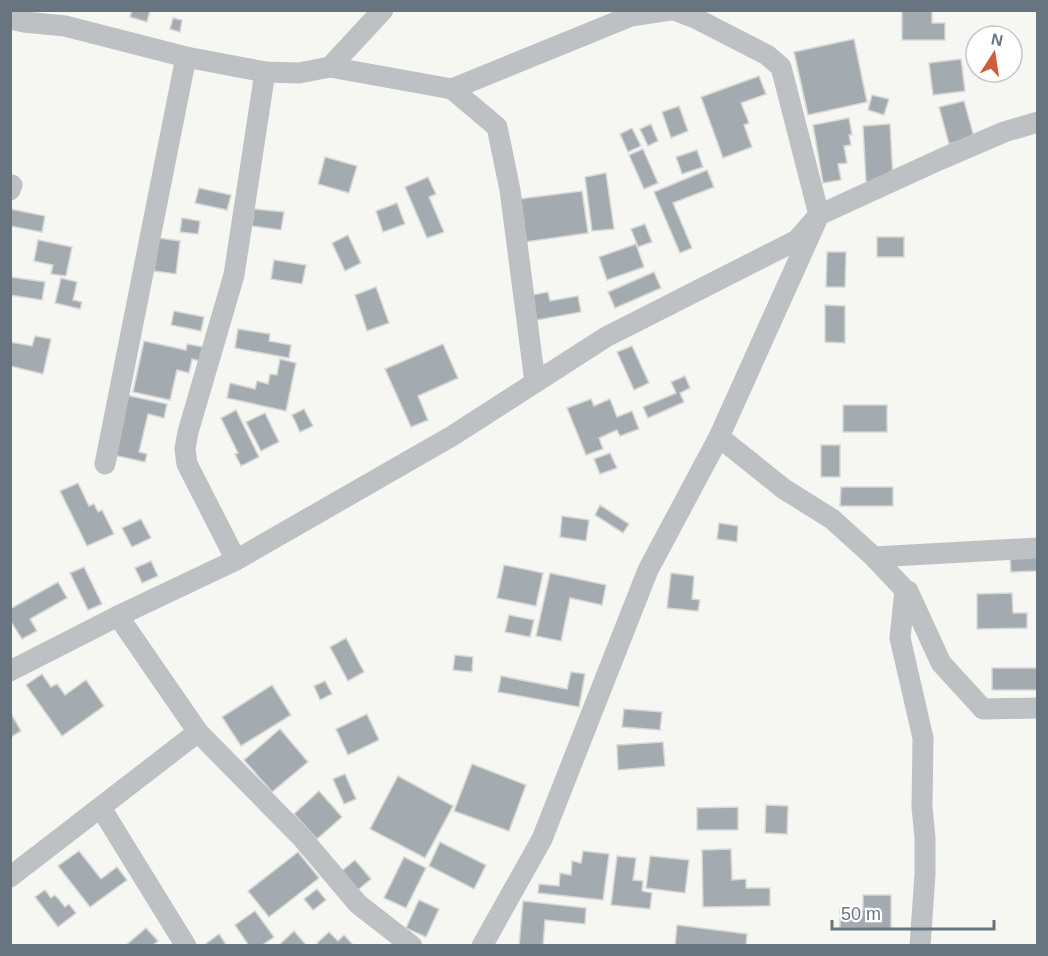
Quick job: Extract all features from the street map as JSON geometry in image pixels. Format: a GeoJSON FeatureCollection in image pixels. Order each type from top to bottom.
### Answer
{"type":"FeatureCollection","features":[{"type":"Feature","properties":{"kind":"street"},"geometry":{"type":"LineString","coordinates":[[330,67],[383,10]]}},
{"type":"Feature","properties":{"kind":"street"},"geometry":{"type":"LineString","coordinates":[[452,89],[631,16],[672,10],[695,18],[767,56],[780,67],[819,215],[719,437],[648,570],[542,839],[482,945]]}},
{"type":"Feature","properties":{"kind":"street"},"geometry":{"type":"LineString","coordinates":[[10,19],[65,26],[186,57],[265,72],[299,73],[330,67],[452,89],[497,127],[510,190],[535,382]]}},
{"type":"Feature","properties":{"kind":"street"},"geometry":{"type":"LineString","coordinates":[[105,464],[186,57]]}},
{"type":"Feature","properties":{"kind":"street"},"geometry":{"type":"LineString","coordinates":[[236,560],[187,464],[185,449],[234,275],[265,72]]}},
{"type":"Feature","properties":{"kind":"street"},"geometry":{"type":"LineString","coordinates":[[10,670],[236,560],[452,436],[606,337],[797,240],[819,215],[1004,132],[1038,122]]}},
{"type":"Feature","properties":{"kind":"street"},"geometry":{"type":"LineString","coordinates":[[719,437],[784,489],[832,519],[874,557],[904,590],[908,591],[941,663],[983,709],[1038,708]]}},
{"type":"Feature","properties":{"kind":"street"},"geometry":{"type":"LineString","coordinates":[[874,557],[1038,548]]}},
{"type":"Feature","properties":{"kind":"street"},"geometry":{"type":"LineString","coordinates":[[904,590],[900,638],[923,738],[922,807],[925,874],[920,945]]}},
{"type":"Feature","properties":{"kind":"street"},"geometry":{"type":"LineString","coordinates":[[118,616],[198,732],[303,839],[358,904],[412,945]]}},
{"type":"Feature","properties":{"kind":"street"},"geometry":{"type":"LineString","coordinates":[[10,877],[198,732]]}},
{"type":"Feature","properties":{"kind":"street"},"geometry":{"type":"LineString","coordinates":[[101,808],[186,945]]}},
{"type":"Feature","properties":{"kind":"building"},"geometry":{"type":"Polygon","coordinates":[[[132,10],[150,10],[147,22],[130,17],[132,10]]]}},
{"type":"Feature","properties":{"kind":"building"},"geometry":{"type":"Polygon","coordinates":[[[902,10],[932,10],[932,23],[945,23],[945,40],[902,40],[902,10]]]}},
{"type":"Feature","properties":{"kind":"building"},"geometry":{"type":"Polygon","coordinates":[[[173,18],[182,20],[180,32],[170,29],[173,18]]]}},
{"type":"Feature","properties":{"kind":"building"},"geometry":{"type":"Polygon","coordinates":[[[854,39],[867,102],[808,115],[794,52],[854,39]]]}},
{"type":"Feature","properties":{"kind":"building"},"geometry":{"type":"Polygon","coordinates":[[[961,59],[965,91],[933,95],[929,63],[961,59]]]}},
{"type":"Feature","properties":{"kind":"building"},"geometry":{"type":"Polygon","coordinates":[[[759,76],[766,94],[741,103],[749,123],[744,125],[752,147],[723,158],[701,97],[759,76]]]}},
{"type":"Feature","properties":{"kind":"building"},"geometry":{"type":"Polygon","coordinates":[[[872,95],[889,99],[884,115],[868,110],[872,95]]]}},
{"type":"Feature","properties":{"kind":"building"},"geometry":{"type":"Polygon","coordinates":[[[964,101],[974,137],[949,144],[939,107],[964,101]]]}},
{"type":"Feature","properties":{"kind":"building"},"geometry":{"type":"Polygon","coordinates":[[[679,106],[688,131],[671,138],[662,112],[679,106]]]}},
{"type":"Feature","properties":{"kind":"building"},"geometry":{"type":"Polygon","coordinates":[[[849,118],[851,145],[844,146],[847,163],[838,164],[841,180],[823,183],[813,125],[849,118]]]}},
{"type":"Feature","properties":{"kind":"building"},"geometry":{"type":"Polygon","coordinates":[[[651,124],[658,141],[648,146],[640,129],[651,124]]]}},
{"type":"Feature","properties":{"kind":"building"},"geometry":{"type":"Polygon","coordinates":[[[890,124],[893,180],[866,182],[863,126],[890,124]]]}},
{"type":"Feature","properties":{"kind":"building"},"geometry":{"type":"Polygon","coordinates":[[[632,128],[641,146],[628,152],[620,134],[632,128]]]}},
{"type":"Feature","properties":{"kind":"building"},"geometry":{"type":"Polygon","coordinates":[[[643,149],[658,183],[644,189],[629,155],[643,149]]]}},
{"type":"Feature","properties":{"kind":"building"},"geometry":{"type":"Polygon","coordinates":[[[697,150],[703,167],[682,174],[676,157],[697,150]]]}},
{"type":"Feature","properties":{"kind":"building"},"geometry":{"type":"Polygon","coordinates":[[[325,157],[357,166],[349,193],[318,184],[325,157]]]}},
{"type":"Feature","properties":{"kind":"building"},"geometry":{"type":"Polygon","coordinates":[[[707,170],[714,187],[673,203],[692,248],[680,253],[654,192],[707,170]]]}},
{"type":"Feature","properties":{"kind":"building"},"geometry":{"type":"Polygon","coordinates":[[[606,173],[614,229],[592,231],[585,177],[606,173]]]}},
{"type":"Feature","properties":{"kind":"building"},"geometry":{"type":"Polygon","coordinates":[[[428,177],[436,194],[429,197],[444,232],[427,238],[405,187],[428,177]]]}},
{"type":"Feature","properties":{"kind":"building"},"geometry":{"type":"Polygon","coordinates":[[[199,188],[231,195],[227,210],[195,203],[199,188]]]}},
{"type":"Feature","properties":{"kind":"building"},"geometry":{"type":"Polygon","coordinates":[[[582,191],[588,233],[525,242],[519,199],[582,191]]]}},
{"type":"Feature","properties":{"kind":"building"},"geometry":{"type":"Polygon","coordinates":[[[397,203],[405,224],[383,232],[376,211],[397,203]]]}},
{"type":"Feature","properties":{"kind":"building"},"geometry":{"type":"Polygon","coordinates":[[[10,209],[45,216],[42,232],[10,226],[10,209]]]}},
{"type":"Feature","properties":{"kind":"building"},"geometry":{"type":"Polygon","coordinates":[[[254,209],[284,212],[281,230],[252,226],[254,209]]]}},
{"type":"Feature","properties":{"kind":"building"},"geometry":{"type":"Polygon","coordinates":[[[182,218],[200,221],[198,234],[180,232],[182,218]]]}},
{"type":"Feature","properties":{"kind":"building"},"geometry":{"type":"Polygon","coordinates":[[[645,224],[652,242],[638,247],[631,229],[645,224]]]}},
{"type":"Feature","properties":{"kind":"building"},"geometry":{"type":"Polygon","coordinates":[[[348,235],[361,263],[345,271],[332,243],[348,235]]]}},
{"type":"Feature","properties":{"kind":"building"},"geometry":{"type":"Polygon","coordinates":[[[877,237],[904,237],[904,257],[877,257],[877,237]]]}},
{"type":"Feature","properties":{"kind":"building"},"geometry":{"type":"Polygon","coordinates":[[[159,238],[180,241],[176,274],[154,271],[159,238]]]}},
{"type":"Feature","properties":{"kind":"building"},"geometry":{"type":"Polygon","coordinates":[[[38,240],[72,247],[66,276],[51,274],[53,265],[34,261],[38,240]]]}},
{"type":"Feature","properties":{"kind":"building"},"geometry":{"type":"Polygon","coordinates":[[[636,244],[644,267],[607,280],[599,257],[636,244]]]}},
{"type":"Feature","properties":{"kind":"building"},"geometry":{"type":"Polygon","coordinates":[[[827,252],[846,252],[845,287],[826,287],[827,252]]]}},
{"type":"Feature","properties":{"kind":"building"},"geometry":{"type":"Polygon","coordinates":[[[274,260],[306,265],[302,284],[271,279],[274,260]]]}},
{"type":"Feature","properties":{"kind":"building"},"geometry":{"type":"Polygon","coordinates":[[[654,272],[661,288],[615,308],[608,292],[654,272]]]}},
{"type":"Feature","properties":{"kind":"building"},"geometry":{"type":"Polygon","coordinates":[[[10,277],[45,282],[42,300],[10,295],[10,277]]]}},
{"type":"Feature","properties":{"kind":"building"},"geometry":{"type":"Polygon","coordinates":[[[61,278],[77,282],[73,300],[82,302],[80,309],[55,303],[61,278]]]}},
{"type":"Feature","properties":{"kind":"building"},"geometry":{"type":"Polygon","coordinates":[[[376,287],[389,323],[367,331],[355,295],[376,287]]]}},
{"type":"Feature","properties":{"kind":"building"},"geometry":{"type":"Polygon","coordinates":[[[548,292],[550,301],[578,296],[581,312],[532,321],[527,296],[548,292]]]}},
{"type":"Feature","properties":{"kind":"building"},"geometry":{"type":"Polygon","coordinates":[[[825,305],[845,306],[845,343],[825,342],[825,305]]]}},
{"type":"Feature","properties":{"kind":"building"},"geometry":{"type":"Polygon","coordinates":[[[174,311],[204,317],[201,331],[171,325],[174,311]]]}},
{"type":"Feature","properties":{"kind":"building"},"geometry":{"type":"Polygon","coordinates":[[[238,329],[270,334],[269,341],[291,345],[289,358],[235,348],[238,329]]]}},
{"type":"Feature","properties":{"kind":"building"},"geometry":{"type":"Polygon","coordinates":[[[35,336],[51,339],[43,374],[10,366],[10,342],[32,346],[35,336]]]}},
{"type":"Feature","properties":{"kind":"building"},"geometry":{"type":"Polygon","coordinates":[[[144,341],[186,350],[187,344],[203,347],[200,361],[192,359],[189,373],[177,370],[170,400],[133,392],[144,341]]]}},
{"type":"Feature","properties":{"kind":"building"},"geometry":{"type":"Polygon","coordinates":[[[443,344],[458,378],[418,396],[428,420],[411,427],[385,369],[443,344]]]}},
{"type":"Feature","properties":{"kind":"building"},"geometry":{"type":"Polygon","coordinates":[[[632,346],[649,383],[634,390],[617,352],[632,346]]]}},
{"type":"Feature","properties":{"kind":"building"},"geometry":{"type":"Polygon","coordinates":[[[280,359],[296,363],[286,411],[227,398],[230,383],[255,389],[257,381],[268,384],[270,374],[277,375],[280,359]]]}},
{"type":"Feature","properties":{"kind":"building"},"geometry":{"type":"Polygon","coordinates":[[[685,376],[690,388],[680,393],[684,402],[648,418],[643,407],[676,393],[671,382],[685,376]]]}},
{"type":"Feature","properties":{"kind":"building"},"geometry":{"type":"Polygon","coordinates":[[[126,395],[167,404],[164,418],[148,414],[139,452],[147,454],[145,462],[113,455],[126,395]]]}},
{"type":"Feature","properties":{"kind":"building"},"geometry":{"type":"Polygon","coordinates":[[[591,399],[594,406],[610,399],[617,417],[632,411],[639,429],[620,436],[617,430],[599,438],[603,449],[586,455],[567,408],[591,399]]]}},
{"type":"Feature","properties":{"kind":"building"},"geometry":{"type":"Polygon","coordinates":[[[843,405],[887,405],[887,432],[843,432],[843,405]]]}},
{"type":"Feature","properties":{"kind":"building"},"geometry":{"type":"Polygon","coordinates":[[[304,409],[313,426],[300,432],[292,415],[304,409]]]}},
{"type":"Feature","properties":{"kind":"building"},"geometry":{"type":"Polygon","coordinates":[[[236,410],[259,457],[241,466],[235,454],[238,453],[221,418],[236,410]]]}},
{"type":"Feature","properties":{"kind":"building"},"geometry":{"type":"Polygon","coordinates":[[[265,413],[279,442],[261,451],[246,422],[265,413]]]}},
{"type":"Feature","properties":{"kind":"building"},"geometry":{"type":"Polygon","coordinates":[[[821,445],[840,445],[840,477],[821,477],[821,445]]]}},
{"type":"Feature","properties":{"kind":"building"},"geometry":{"type":"Polygon","coordinates":[[[610,453],[617,468],[600,474],[594,459],[610,453]]]}},
{"type":"Feature","properties":{"kind":"building"},"geometry":{"type":"Polygon","coordinates":[[[78,483],[89,506],[94,504],[98,512],[102,510],[114,534],[87,546],[60,491],[78,483]]]}},
{"type":"Feature","properties":{"kind":"building"},"geometry":{"type":"Polygon","coordinates":[[[841,487],[893,487],[893,506],[840,506],[841,487]]]}},
{"type":"Feature","properties":{"kind":"building"},"geometry":{"type":"Polygon","coordinates":[[[600,505],[629,524],[623,533],[595,515],[600,505]]]}},
{"type":"Feature","properties":{"kind":"building"},"geometry":{"type":"Polygon","coordinates":[[[562,516],[589,520],[586,541],[560,537],[562,516]]]}},
{"type":"Feature","properties":{"kind":"building"},"geometry":{"type":"Polygon","coordinates":[[[141,519],[151,538],[132,547],[122,528],[141,519]]]}},
{"type":"Feature","properties":{"kind":"building"},"geometry":{"type":"Polygon","coordinates":[[[719,523],[738,526],[737,542],[717,539],[719,523]]]}},
{"type":"Feature","properties":{"kind":"building"},"geometry":{"type":"Polygon","coordinates":[[[1010,556],[1038,556],[1038,571],[1011,572],[1010,556]]]}},
{"type":"Feature","properties":{"kind":"building"},"geometry":{"type":"Polygon","coordinates":[[[151,561],[158,576],[142,583],[135,568],[151,561]]]}},
{"type":"Feature","properties":{"kind":"building"},"geometry":{"type":"Polygon","coordinates":[[[504,565],[543,573],[536,606],[497,598],[504,565]]]}},
{"type":"Feature","properties":{"kind":"building"},"geometry":{"type":"Polygon","coordinates":[[[84,567],[102,604],[88,610],[70,573],[84,567]]]}},
{"type":"Feature","properties":{"kind":"building"},"geometry":{"type":"Polygon","coordinates":[[[550,573],[606,585],[602,605],[570,598],[561,641],[536,636],[550,573]]]}},
{"type":"Feature","properties":{"kind":"building"},"geometry":{"type":"Polygon","coordinates":[[[671,573],[694,576],[692,599],[700,600],[698,611],[667,608],[671,573]]]}},
{"type":"Feature","properties":{"kind":"building"},"geometry":{"type":"Polygon","coordinates":[[[58,582],[67,598],[30,619],[37,631],[22,639],[10,620],[10,609],[58,582]]]}},
{"type":"Feature","properties":{"kind":"building"},"geometry":{"type":"Polygon","coordinates":[[[1012,593],[1013,613],[1027,613],[1027,628],[977,629],[977,594],[1012,593]]]}},
{"type":"Feature","properties":{"kind":"building"},"geometry":{"type":"Polygon","coordinates":[[[509,615],[534,620],[530,637],[505,632],[509,615]]]}},
{"type":"Feature","properties":{"kind":"building"},"geometry":{"type":"Polygon","coordinates":[[[346,638],[364,672],[348,681],[330,647],[346,638]]]}},
{"type":"Feature","properties":{"kind":"building"},"geometry":{"type":"Polygon","coordinates":[[[455,655],[473,657],[472,672],[453,670],[455,655]]]}},
{"type":"Feature","properties":{"kind":"building"},"geometry":{"type":"Polygon","coordinates":[[[992,668],[1038,668],[1038,690],[992,690],[992,668]]]}},
{"type":"Feature","properties":{"kind":"building"},"geometry":{"type":"Polygon","coordinates":[[[571,672],[585,674],[579,707],[498,692],[501,676],[567,689],[571,672]]]}},
{"type":"Feature","properties":{"kind":"building"},"geometry":{"type":"Polygon","coordinates":[[[42,674],[51,687],[57,684],[65,695],[86,680],[104,706],[62,736],[26,685],[42,674]]]}},
{"type":"Feature","properties":{"kind":"building"},"geometry":{"type":"Polygon","coordinates":[[[325,681],[332,694],[320,700],[314,686],[325,681]]]}},
{"type":"Feature","properties":{"kind":"building"},"geometry":{"type":"Polygon","coordinates":[[[272,685],[291,715],[241,746],[222,717],[272,685]]]}},
{"type":"Feature","properties":{"kind":"building"},"geometry":{"type":"Polygon","coordinates":[[[624,709],[662,712],[660,730],[622,727],[624,709]]]}},
{"type":"Feature","properties":{"kind":"building"},"geometry":{"type":"Polygon","coordinates":[[[10,712],[21,731],[11,737],[10,737],[10,712]]]}},
{"type":"Feature","properties":{"kind":"building"},"geometry":{"type":"Polygon","coordinates":[[[367,714],[379,740],[348,755],[336,729],[367,714]]]}},
{"type":"Feature","properties":{"kind":"building"},"geometry":{"type":"Polygon","coordinates":[[[280,729],[308,762],[272,792],[244,760],[280,729]]]}},
{"type":"Feature","properties":{"kind":"building"},"geometry":{"type":"Polygon","coordinates":[[[663,742],[665,766],[618,770],[617,745],[663,742]]]}},
{"type":"Feature","properties":{"kind":"building"},"geometry":{"type":"Polygon","coordinates":[[[472,764],[526,785],[509,831],[454,811],[472,764]]]}},
{"type":"Feature","properties":{"kind":"building"},"geometry":{"type":"Polygon","coordinates":[[[345,774],[356,799],[344,804],[333,779],[345,774]]]}},
{"type":"Feature","properties":{"kind":"building"},"geometry":{"type":"Polygon","coordinates":[[[398,776],[453,806],[425,858],[370,829],[398,776]]]}},
{"type":"Feature","properties":{"kind":"building"},"geometry":{"type":"Polygon","coordinates":[[[319,791],[342,817],[317,839],[294,814],[319,791]]]}},
{"type":"Feature","properties":{"kind":"building"},"geometry":{"type":"Polygon","coordinates":[[[766,805],[788,806],[787,834],[765,833],[766,805]]]}},
{"type":"Feature","properties":{"kind":"building"},"geometry":{"type":"Polygon","coordinates":[[[738,807],[738,830],[697,830],[697,808],[738,807]]]}},
{"type":"Feature","properties":{"kind":"building"},"geometry":{"type":"Polygon","coordinates":[[[440,842],[486,865],[474,889],[429,866],[440,842]]]}},
{"type":"Feature","properties":{"kind":"building"},"geometry":{"type":"Polygon","coordinates":[[[731,849],[732,880],[746,879],[746,888],[770,888],[770,906],[703,907],[702,850],[731,849]]]}},
{"type":"Feature","properties":{"kind":"building"},"geometry":{"type":"Polygon","coordinates":[[[79,851],[101,879],[117,867],[127,880],[90,907],[58,866],[79,851]]]}},
{"type":"Feature","properties":{"kind":"building"},"geometry":{"type":"Polygon","coordinates":[[[583,851],[609,854],[603,900],[538,893],[539,884],[559,886],[560,873],[571,875],[572,861],[581,863],[583,851]]]}},
{"type":"Feature","properties":{"kind":"building"},"geometry":{"type":"Polygon","coordinates":[[[298,852],[319,878],[269,917],[248,891],[298,852]]]}},
{"type":"Feature","properties":{"kind":"building"},"geometry":{"type":"Polygon","coordinates":[[[617,856],[636,858],[633,880],[643,881],[642,891],[652,893],[650,909],[611,905],[617,856]]]}},
{"type":"Feature","properties":{"kind":"building"},"geometry":{"type":"Polygon","coordinates":[[[650,856],[689,860],[685,893],[646,888],[650,856]]]}},
{"type":"Feature","properties":{"kind":"building"},"geometry":{"type":"Polygon","coordinates":[[[404,857],[426,868],[406,908],[384,898],[404,857]]]}},
{"type":"Feature","properties":{"kind":"building"},"geometry":{"type":"Polygon","coordinates":[[[355,860],[371,879],[354,893],[338,874],[355,860]]]}},
{"type":"Feature","properties":{"kind":"building"},"geometry":{"type":"Polygon","coordinates":[[[317,889],[326,900],[313,910],[304,899],[317,889]]]}},
{"type":"Feature","properties":{"kind":"building"},"geometry":{"type":"Polygon","coordinates":[[[45,890],[51,898],[55,895],[65,907],[69,904],[76,913],[58,927],[35,897],[45,890]]]}},
{"type":"Feature","properties":{"kind":"building"},"geometry":{"type":"Polygon","coordinates":[[[863,895],[891,895],[891,929],[840,928],[840,910],[863,910],[863,895]]]}},
{"type":"Feature","properties":{"kind":"building"},"geometry":{"type":"Polygon","coordinates":[[[419,900],[439,909],[426,937],[406,928],[419,900]]]}},
{"type":"Feature","properties":{"kind":"building"},"geometry":{"type":"Polygon","coordinates":[[[523,901],[586,908],[585,924],[545,920],[543,946],[519,946],[523,901]]]}},
{"type":"Feature","properties":{"kind":"building"},"geometry":{"type":"Polygon","coordinates":[[[255,911],[274,937],[261,946],[249,946],[235,925],[255,911]]]}},
{"type":"Feature","properties":{"kind":"building"},"geometry":{"type":"Polygon","coordinates":[[[677,925],[747,934],[746,946],[675,946],[677,925]]]}},
{"type":"Feature","properties":{"kind":"building"},"geometry":{"type":"Polygon","coordinates":[[[146,928],[158,941],[152,946],[125,946],[146,928]]]}},
{"type":"Feature","properties":{"kind":"building"},"geometry":{"type":"Polygon","coordinates":[[[294,931],[307,946],[278,946],[294,931]]]}},
{"type":"Feature","properties":{"kind":"building"},"geometry":{"type":"Polygon","coordinates":[[[329,932],[338,941],[344,935],[354,946],[319,946],[317,943],[329,932]]]}},
{"type":"Feature","properties":{"kind":"building"},"geometry":{"type":"Polygon","coordinates":[[[219,934],[227,946],[203,946],[219,934]]]}}]}
